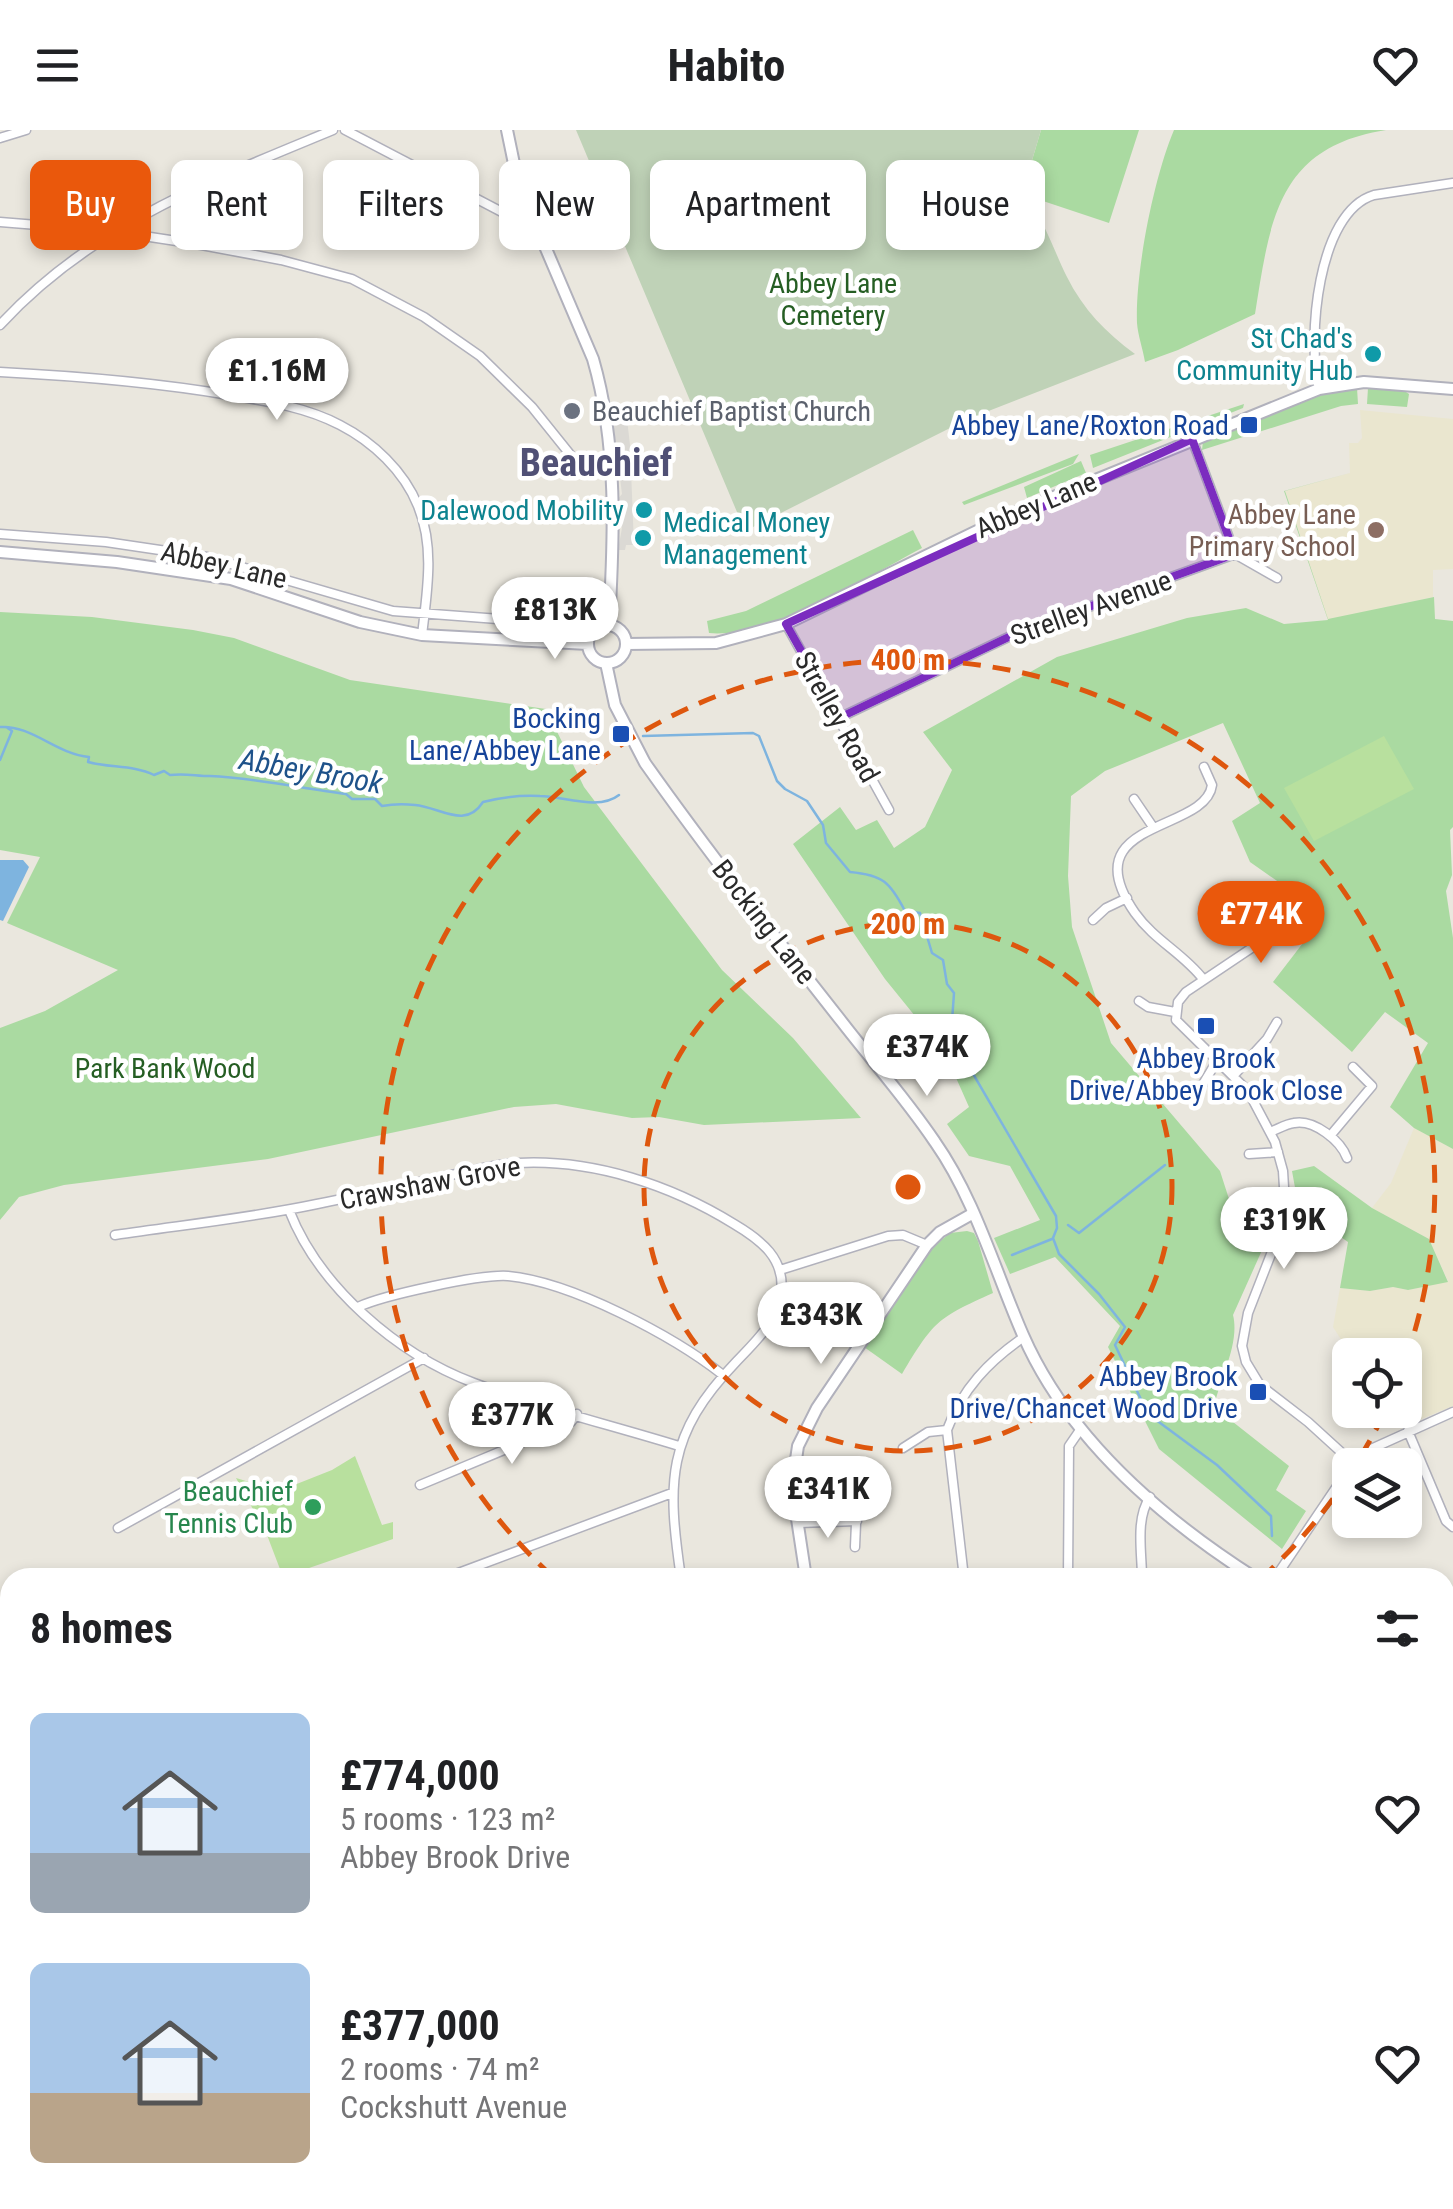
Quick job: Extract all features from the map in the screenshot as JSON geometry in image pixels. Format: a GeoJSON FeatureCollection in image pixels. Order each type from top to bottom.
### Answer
{"type":"FeatureCollection","features":[{"type":"Feature","properties":{"kind":"street"},"geometry":{"type":"LineString","coordinates":[[0,138],[26,130]]}},
{"type":"Feature","properties":{"kind":"street"},"geometry":{"type":"LineString","coordinates":[[151,211],[236,170],[333,130]]}},
{"type":"Feature","properties":{"kind":"street"},"geometry":{"type":"LineString","coordinates":[[345,130],[499,210]]}},
{"type":"Feature","properties":{"kind":"street"},"geometry":{"type":"LineString","coordinates":[[507,130],[512,160]]}},
{"type":"Feature","properties":{"kind":"street"},"geometry":{"type":"LineString","coordinates":[[1319,389],[1313,355],[1317,301],[1334,237],[1348,210],[1374,195],[1453,183]]}},
{"type":"Feature","properties":{"kind":"street"},"geometry":{"type":"LineString","coordinates":[[0,222],[30,224]]}},
{"type":"Feature","properties":{"kind":"street"},"geometry":{"type":"LineString","coordinates":[[151,238],[326,270],[376,290],[480,356],[532,407],[578,463],[588,471],[610,475]]}},
{"type":"Feature","properties":{"kind":"street"},"geometry":{"type":"LineString","coordinates":[[0,324],[58,268],[84,250]]}},
{"type":"Feature","properties":{"kind":"street"},"geometry":{"type":"LineString","coordinates":[[547,250],[593,359],[606,416],[613,514],[609,625]]}},
{"type":"Feature","properties":{"kind":"street"},"geometry":{"type":"LineString","coordinates":[[0,372],[199,390],[295,408],[341,425],[380,453],[410,489],[420,509],[429,556],[422,635]]}},
{"type":"Feature","properties":{"kind":"street","name":"Abbey Lane"},"geometry":{"type":"LineString","coordinates":[[626,644],[714,643],[786,624],[996,521],[1319,389],[1364,382],[1453,388]]}},
{"type":"Feature","properties":{"kind":"street"},"geometry":{"type":"LineString","coordinates":[[1192,439],[1235,554],[1277,578]]}},
{"type":"Feature","properties":{"kind":"street","name":"Abbey Lane"},"geometry":{"type":"LineString","coordinates":[[0,534],[106,542],[238,563],[369,605],[424,616],[538,622],[549,629],[553,642]]}},
{"type":"Feature","properties":{"kind":"street","name":"Abbey Lane"},"geometry":{"type":"LineString","coordinates":[[0,552],[87,558],[231,579],[360,622],[422,635],[588,644]]}},
{"type":"Feature","properties":{"kind":"street","name":"Strelley Avenue"},"geometry":{"type":"LineString","coordinates":[[840,718],[1017,634],[1235,554]]}},
{"type":"Feature","properties":{"kind":"street","name":"Strelley Road"},"geometry":{"type":"LineString","coordinates":[[786,624],[890,810]]}},
{"type":"Feature","properties":{"kind":"street"},"geometry":{"type":"LineString","coordinates":[[609,625],[622,633],[626,644],[620,657],[606,662],[593,657],[588,644],[595,629],[609,625]]}},
{"type":"Feature","properties":{"kind":"street","name":"Bocking Lane"},"geometry":{"type":"LineString","coordinates":[[606,662],[618,712],[645,764],[936,1142],[972,1214],[1024,1337],[1042,1373],[1080,1430],[1233,1568]]}},
{"type":"Feature","properties":{"kind":"street"},"geometry":{"type":"LineString","coordinates":[[1203,978],[1149,929],[1127,898],[1120,876],[1120,857],[1153,827],[1206,800],[1212,785],[1204,767]]}},
{"type":"Feature","properties":{"kind":"street"},"geometry":{"type":"LineString","coordinates":[[1134,799],[1153,827]]}},
{"type":"Feature","properties":{"kind":"street"},"geometry":{"type":"LineString","coordinates":[[1094,920],[1106,908],[1127,898]]}},
{"type":"Feature","properties":{"kind":"street"},"geometry":{"type":"LineString","coordinates":[[1294,900],[1262,941],[1203,978],[1178,1002],[1175,1012],[1180,1027],[1234,1074],[1260,1108],[1278,1152],[1286,1189],[1276,1243],[1248,1312],[1242,1346],[1246,1362],[1260,1385],[1335,1448]]}},
{"type":"Feature","properties":{"kind":"street"},"geometry":{"type":"LineString","coordinates":[[1139,1001],[1175,1012]]}},
{"type":"Feature","properties":{"kind":"street"},"geometry":{"type":"LineString","coordinates":[[1234,1074],[1267,1039],[1277,1022]]}},
{"type":"Feature","properties":{"kind":"street"},"geometry":{"type":"LineString","coordinates":[[1202,1084],[1218,1059]]}},
{"type":"Feature","properties":{"kind":"street"},"geometry":{"type":"LineString","coordinates":[[1330,1136],[1372,1086],[1352,1067]]}},
{"type":"Feature","properties":{"kind":"street"},"geometry":{"type":"LineString","coordinates":[[1270,1132],[1302,1122],[1330,1136],[1347,1158]]}},
{"type":"Feature","properties":{"kind":"street"},"geometry":{"type":"LineString","coordinates":[[1248,1154],[1278,1152]]}},
{"type":"Feature","properties":{"kind":"street","name":"Crawshaw Grove"},"geometry":{"type":"LineString","coordinates":[[115,1235],[288,1210],[496,1166],[532,1163],[632,1178],[698,1204],[762,1243],[780,1270]]}},
{"type":"Feature","properties":{"kind":"street"},"geometry":{"type":"LineString","coordinates":[[288,1210],[298,1234],[324,1271],[358,1307],[424,1358],[472,1382],[678,1446]]}},
{"type":"Feature","properties":{"kind":"street"},"geometry":{"type":"LineString","coordinates":[[805,1568],[792,1486],[793,1465],[806,1428],[926,1245],[972,1214]]}},
{"type":"Feature","properties":{"kind":"street"},"geometry":{"type":"LineString","coordinates":[[680,1568],[672,1494],[678,1446],[696,1410],[774,1318],[782,1290],[780,1270],[888,1236],[903,1235],[926,1245]]}},
{"type":"Feature","properties":{"kind":"street"},"geometry":{"type":"LineString","coordinates":[[358,1307],[486,1277],[518,1278],[554,1288],[634,1322],[701,1358],[723,1375]]}},
{"type":"Feature","properties":{"kind":"street"},"geometry":{"type":"LineString","coordinates":[[963,1568],[947,1430],[988,1362],[1024,1337]]}},
{"type":"Feature","properties":{"kind":"street"},"geometry":{"type":"LineString","coordinates":[[118,1528],[424,1358]]}},
{"type":"Feature","properties":{"kind":"street"},"geometry":{"type":"LineString","coordinates":[[1373,1448],[1453,1412]]}},
{"type":"Feature","properties":{"kind":"street"},"geometry":{"type":"LineString","coordinates":[[420,1484],[571,1422],[577,1414]]}},
{"type":"Feature","properties":{"kind":"street"},"geometry":{"type":"LineString","coordinates":[[904,1448],[928,1432],[947,1430]]}},
{"type":"Feature","properties":{"kind":"street"},"geometry":{"type":"LineString","coordinates":[[1068,1568],[1069,1446],[1080,1430]]}},
{"type":"Feature","properties":{"kind":"street"},"geometry":{"type":"LineString","coordinates":[[1408,1431],[1446,1521],[1453,1527]]}},
{"type":"Feature","properties":{"kind":"street"},"geometry":{"type":"LineString","coordinates":[[472,1568],[672,1494]]}},
{"type":"Feature","properties":{"kind":"street"},"geometry":{"type":"LineString","coordinates":[[1282,1568],[1332,1494]]}},
{"type":"Feature","properties":{"kind":"street"},"geometry":{"type":"LineString","coordinates":[[1142,1568],[1143,1508],[1150,1497]]}},
{"type":"Feature","properties":{"kind":"street"},"geometry":{"type":"LineString","coordinates":[[856,1500],[856,1547]]}},
{"type":"Feature","properties":{"kind":"street"},"geometry":{"type":"LineString","coordinates":[[798,1523],[856,1521]]}},
{"type":"Feature","properties":{"kind":"highlighted area"},"geometry":{"type":"Polygon","coordinates":[[[1192,439],[1235,554],[1017,633],[839,718],[786,624],[1192,439]]]}},
{"type":"Feature","properties":{"kind":"shaded area","name":"Abbey Lane Primary School"},"geometry":{"type":"Polygon","coordinates":[[[1360,410],[1453,419],[1453,569],[1433,570],[1433,597],[1328,620],[1285,491],[1350,473],[1349,443],[1358,443],[1362,438],[1360,410]]]}},
{"type":"Feature","properties":{"kind":"shaded area"},"geometry":{"type":"Polygon","coordinates":[[[612,413],[618,413],[619,420],[627,419],[630,445],[634,545],[626,545],[625,550],[618,550],[622,528],[618,499],[622,494],[612,413]]]}},
{"type":"Feature","properties":{"kind":"shaded area"},"geometry":{"type":"Polygon","coordinates":[[[1414,1128],[1453,1149],[1453,1406],[1422,1419],[1422,1338],[1340,1338],[1333,1327],[1340,1288],[1408,1290],[1448,1281],[1429,1239],[1372,1208],[1391,1183],[1414,1128]]]}},
{"type":"Feature","properties":{"kind":"green space","name":"Abbey Lane Cemetery"},"geometry":{"type":"Polygon","coordinates":[[[576,130],[1041,130],[1032,160],[886,160],[886,250],[1045,250],[1045,229],[1080,300],[1105,329],[1135,354],[968,419],[745,531],[627,250],[630,250],[630,160],[589,160],[576,130]]]}},
{"type":"Feature","properties":{"kind":"green space"},"geometry":{"type":"Polygon","coordinates":[[[1041,130],[1139,130],[1109,223],[1045,202],[1045,160],[1032,160],[1041,130]]]}},
{"type":"Feature","properties":{"kind":"green space"},"geometry":{"type":"Polygon","coordinates":[[[1174,130],[1386,130],[1350,139],[1322,153],[1301,171],[1274,219],[1255,314],[1145,362],[1137,323],[1139,278],[1153,198],[1174,130]]]}},
{"type":"Feature","properties":{"kind":"green space"},"geometry":{"type":"Polygon","coordinates":[[[1357,388],[1358,404],[1202,450],[1203,441],[1328,390],[1357,388]]]}},
{"type":"Feature","properties":{"kind":"green space"},"geometry":{"type":"Polygon","coordinates":[[[1368,388],[1403,390],[1409,394],[1407,407],[1367,404],[1368,388]]]}},
{"type":"Feature","properties":{"kind":"green space"},"geometry":{"type":"Polygon","coordinates":[[[1244,404],[1243,408],[1093,468],[1090,455],[1244,404]]]}},
{"type":"Feature","properties":{"kind":"green space"},"geometry":{"type":"Polygon","coordinates":[[[1079,454],[1073,464],[964,505],[962,502],[1079,454]]]}},
{"type":"Feature","properties":{"kind":"green space"},"geometry":{"type":"Polygon","coordinates":[[[1081,461],[1086,473],[1027,498],[1024,487],[1081,461]]]}},
{"type":"Feature","properties":{"kind":"green space"},"geometry":{"type":"Polygon","coordinates":[[[1350,473],[1285,491],[1328,619],[1434,597],[1435,619],[1453,621],[1452,875],[1446,891],[1453,938],[1453,1149],[1414,1128],[1390,1107],[1428,1043],[1385,1012],[1352,1052],[1273,982],[1316,926],[1293,911],[1300,897],[1250,862],[1232,821],[1260,803],[1223,723],[1105,771],[1071,796],[1068,876],[1072,927],[1111,1043],[1220,1171],[1229,1199],[1262,1194],[1274,1204],[1263,1248],[1233,1315],[1232,1349],[1214,1407],[1289,1466],[1276,1490],[1306,1511],[1282,1549],[1159,1449],[1108,1347],[1120,1326],[1055,1257],[1010,1274],[994,1238],[1040,1220],[1010,1166],[969,1156],[947,1124],[969,1107],[945,1053],[885,979],[793,844],[840,807],[856,830],[877,820],[894,848],[925,827],[952,770],[923,732],[1057,657],[1187,618],[1246,608],[1284,624],[1328,620],[1284,491],[1350,473]]]}},
{"type":"Feature","properties":{"kind":"green space"},"geometry":{"type":"Polygon","coordinates":[[[913,530],[922,548],[847,589],[760,626],[709,633],[707,621],[746,611],[913,530]]]}},
{"type":"Feature","properties":{"kind":"green space","name":"Park Bank Wood"},"geometry":{"type":"Polygon","coordinates":[[[0,612],[92,617],[193,630],[234,638],[350,680],[546,709],[584,787],[722,970],[793,1038],[861,1118],[704,1125],[659,1117],[632,1118],[556,1104],[514,1107],[268,1159],[64,1185],[19,1197],[0,1220],[0,1028],[45,1011],[118,970],[7,923],[40,857],[0,850],[0,612]]]}},
{"type":"Feature","properties":{"kind":"green space"},"geometry":{"type":"Polygon","coordinates":[[[1384,736],[1414,789],[1314,841],[1284,788],[1384,736]]]}},
{"type":"Feature","properties":{"kind":"green space"},"geometry":{"type":"Polygon","coordinates":[[[1314,1166],[1372,1208],[1429,1239],[1448,1282],[1408,1290],[1340,1288],[1348,1242],[1312,1217],[1295,1217],[1292,1171],[1314,1166]]]}},
{"type":"Feature","properties":{"kind":"green space"},"geometry":{"type":"Polygon","coordinates":[[[950,1233],[974,1233],[978,1241],[993,1293],[939,1323],[902,1374],[864,1347],[929,1250],[950,1233]]]}},
{"type":"Feature","properties":{"kind":"green space","name":"Beauchief Tennis Club"},"geometry":{"type":"Polygon","coordinates":[[[355,1456],[382,1525],[393,1522],[393,1539],[309,1568],[280,1568],[267,1535],[236,1478],[279,1491],[332,1470],[355,1456]]]}},
{"type":"Feature","properties":{"kind":"water"},"geometry":{"type":"Polygon","coordinates":[[[0,860],[23,860],[29,867],[3,921],[0,920],[0,860]]]}},
{"type":"Feature","properties":{"kind":"waterway","name":"Abbey Brook"},"geometry":{"type":"LineString","coordinates":[[0,727],[23,730],[66,751],[89,757],[88,762],[154,775],[164,771],[170,775],[261,781],[346,794],[352,799],[375,799],[382,806],[415,805],[460,816],[468,815],[483,802],[504,798],[540,796],[601,802],[619,795]]}},
{"type":"Feature","properties":{"kind":"waterway"},"geometry":{"type":"LineString","coordinates":[[0,760],[12,731],[6,727]]}},
{"type":"Feature","properties":{"kind":"waterway","name":"Abbey Brook"},"geometry":{"type":"LineString","coordinates":[[643,736],[759,736],[777,781],[807,801],[823,825],[826,843],[850,872],[878,878],[895,893],[905,911],[920,913],[932,953],[943,960],[947,984],[954,993],[951,1036],[1056,1216],[1053,1238],[1059,1254],[1125,1327],[1115,1345],[1148,1414],[1217,1465],[1271,1516],[1272,1536]]}},
{"type":"Feature","properties":{"kind":"waterway"},"geometry":{"type":"LineString","coordinates":[[1068,1225],[1079,1233],[1165,1165]]}},
{"type":"Feature","properties":{"kind":"waterway"},"geometry":{"type":"LineString","coordinates":[[1012,1255],[1052,1239]]}},
{"type":"Feature","properties":{"kind":"place","name":"St Chad's Community Hub"},"geometry":{"type":"Point","coordinates":[1373,354]}},
{"type":"Feature","properties":{"kind":"place","name":"Beauchief Baptist Church"},"geometry":{"type":"Point","coordinates":[572,411]}},
{"type":"Feature","properties":{"kind":"place","name":"Abbey Lane/Roxton Road"},"geometry":{"type":"Point","coordinates":[1249,425]}},
{"type":"Feature","properties":{"kind":"place","name":"Dalewood Mobility"},"geometry":{"type":"Point","coordinates":[644,510]}},
{"type":"Feature","properties":{"kind":"place","name":"Abbey Lane Primary School"},"geometry":{"type":"Point","coordinates":[1376,530]}},
{"type":"Feature","properties":{"kind":"place","name":"Medical Money Management"},"geometry":{"type":"Point","coordinates":[643,538]}},
{"type":"Feature","properties":{"kind":"place","name":"Bocking Lane/Abbey Lane"},"geometry":{"type":"Point","coordinates":[621,734]}},
{"type":"Feature","properties":{"kind":"place","name":"Abbey Brook Drive/Abbey Brook Close"},"geometry":{"type":"Point","coordinates":[1206,1026]}},
{"type":"Feature","properties":{"kind":"place","name":"Abbey Brook Drive/Chancet Wood Drive"},"geometry":{"type":"Point","coordinates":[1258,1392]}},
{"type":"Feature","properties":{"kind":"place","name":"Beauchief Tennis Club"},"geometry":{"type":"Point","coordinates":[313,1507]}},
{"type":"Feature","properties":{"kind":"district","name":"Beauchief"},"geometry":{"type":"Point","coordinates":[596,463]}}]}
